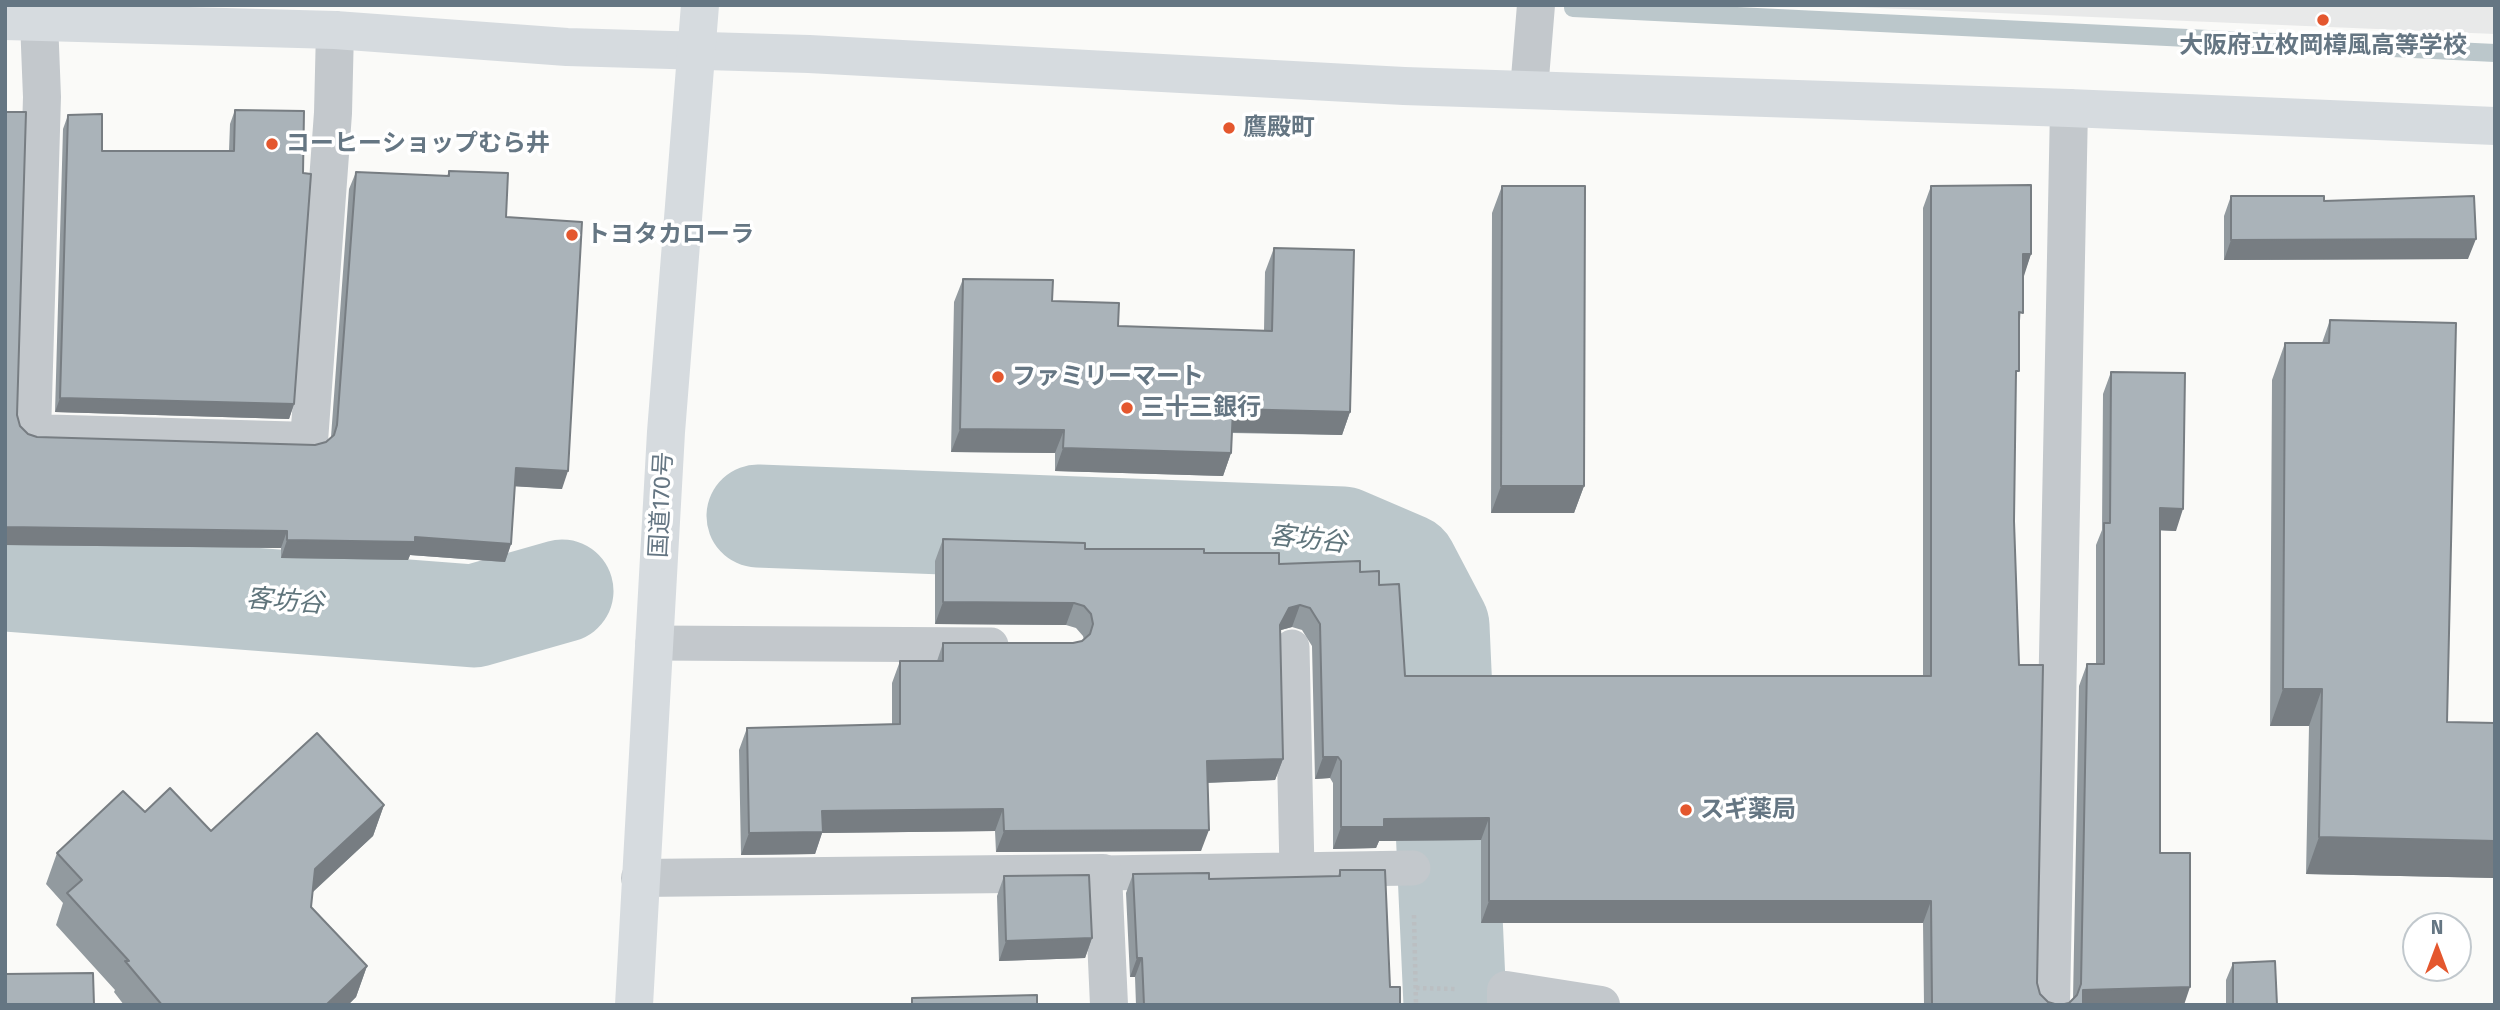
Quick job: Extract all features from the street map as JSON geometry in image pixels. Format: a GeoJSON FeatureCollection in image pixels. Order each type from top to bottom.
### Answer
{"type":"FeatureCollection","features":[{"type":"Feature","properties":{"kind":"main road","name":"国道170号"},"geometry":{"type":"LineString","coordinates":[[634,1005],[666,432],[700,5]]}},
{"type":"Feature","properties":{"kind":"main road"},"geometry":{"type":"LineString","coordinates":[[22,21],[113,14],[318,21],[566,47],[698,49],[1404,86],[2069,108],[2495,126]]}},
{"type":"Feature","properties":{"kind":"street"},"geometry":{"type":"LineString","coordinates":[[1529,90],[1536,5]]}},
{"type":"Feature","properties":{"kind":"street"},"geometry":{"type":"LineString","coordinates":[[22,21],[42,97],[32,433],[295,441],[309,441],[333,113],[318,21]]}},
{"type":"Feature","properties":{"kind":"street"},"geometry":{"type":"LineString","coordinates":[[2051,1005],[2069,108]]}},
{"type":"Feature","properties":{"kind":"street"},"geometry":{"type":"LineString","coordinates":[[640,878],[1103,873],[1109,1005]]}},
{"type":"Feature","properties":{"kind":"street"},"geometry":{"type":"LineString","coordinates":[[1506,1005],[1506,990],[1601,1005]]}},
{"type":"Feature","properties":{"kind":"lane"},"geometry":{"type":"LineString","coordinates":[[653,643],[1023,645]]}},
{"type":"Feature","properties":{"kind":"lane"},"geometry":{"type":"LineString","coordinates":[[1292,647],[1297,870]]}},
{"type":"Feature","properties":{"kind":"lane"},"geometry":{"type":"LineString","coordinates":[[1103,873],[1413,868]]}},
{"type":"Feature","properties":{"kind":"path"},"geometry":{"type":"LineString","coordinates":[[1413,868],[1416,1005]]}},
{"type":"Feature","properties":{"kind":"shaded area","name":"大阪府立枚岡樟風高等学校"},"geometry":{"type":"Polygon","coordinates":[[[1808,5],[2495,5],[2495,34],[1808,5]]]}},
{"type":"Feature","properties":{"kind":"building"},"geometry":{"type":"Polygon","coordinates":[[[235,110],[304,111],[303,173],[311,174],[294,404],[60,398],[68,115],[102,114],[102,151],[234,151],[235,110]]]}},
{"type":"Feature","properties":{"kind":"building"},"geometry":{"type":"Polygon","coordinates":[[[5,112],[26,112],[17,415],[20,426],[28,434],[37,437],[315,445],[326,442],[334,435],[337,425],[356,172],[449,176],[449,171],[508,173],[506,217],[582,222],[568,471],[516,468],[511,544],[415,537],[415,542],[287,540],[287,531],[5,527],[5,112]]]}},
{"type":"Feature","properties":{"kind":"building"},"geometry":{"type":"Polygon","coordinates":[[[2031,185],[2031,254],[2023,254],[2023,313],[2019,312],[2019,371],[2016,371],[2014,521],[2019,665],[2043,665],[2037,983],[2040,994],[2048,1002],[2058,1005],[1932,1005],[1931,901],[1489,901],[1489,818],[1384,819],[1384,827],[1341,827],[1341,761],[1338,757],[1323,757],[1320,624],[1310,608],[1300,605],[1289,608],[1280,625],[1283,759],[1207,761],[1209,830],[1004,831],[1003,809],[822,811],[823,832],[749,833],[747,728],[900,724],[900,661],[943,661],[943,643],[1073,643],[1082,641],[1090,634],[1093,624],[1091,614],[1084,606],[1074,603],[943,602],[943,539],[1085,543],[1085,549],[1204,549],[1204,553],[1279,553],[1279,564],[1360,561],[1360,572],[1379,571],[1379,585],[1399,584],[1405,676],[1931,676],[1931,186],[2031,185]]]}},
{"type":"Feature","properties":{"kind":"building"},"geometry":{"type":"Polygon","coordinates":[[[1502,186],[1585,186],[1584,486],[1501,486],[1502,186]]]}},
{"type":"Feature","properties":{"kind":"building"},"geometry":{"type":"Polygon","coordinates":[[[2231,196],[2324,196],[2324,201],[2474,196],[2476,239],[2231,240],[2231,196]]]}},
{"type":"Feature","properties":{"kind":"building"},"geometry":{"type":"Polygon","coordinates":[[[1274,248],[1354,250],[1350,412],[1233,409],[1231,453],[1063,448],[1064,430],[960,429],[963,279],[1053,280],[1052,301],[1119,303],[1118,326],[1272,331],[1274,248]]]}},
{"type":"Feature","properties":{"kind":"building"},"geometry":{"type":"Polygon","coordinates":[[[2330,320],[2456,323],[2447,722],[2495,723],[2495,841],[2319,837],[2322,689],[2283,689],[2285,343],[2329,343],[2330,320]]]}},
{"type":"Feature","properties":{"kind":"building"},"geometry":{"type":"Polygon","coordinates":[[[2111,372],[2185,373],[2183,509],[2160,508],[2160,853],[2190,853],[2190,987],[2083,990],[2083,1005],[2060,1005],[2069,1003],[2077,995],[2081,984],[2087,664],[2104,664],[2104,523],[2110,523],[2111,372]]]}},
{"type":"Feature","properties":{"kind":"building"},"geometry":{"type":"Polygon","coordinates":[[[317,733],[384,805],[315,869],[311,907],[367,966],[326,1005],[162,1005],[125,961],[129,961],[67,893],[82,880],[57,853],[123,791],[145,812],[170,788],[211,831],[317,733]]]}},
{"type":"Feature","properties":{"kind":"building"},"geometry":{"type":"Polygon","coordinates":[[[1340,870],[1385,870],[1390,987],[1400,987],[1400,1005],[1144,1005],[1142,958],[1137,958],[1133,874],[1209,873],[1209,879],[1340,876],[1340,870]]]}},
{"type":"Feature","properties":{"kind":"building"},"geometry":{"type":"Polygon","coordinates":[[[1089,875],[1092,938],[1006,941],[1004,876],[1089,875]]]}},
{"type":"Feature","properties":{"kind":"building"},"geometry":{"type":"Polygon","coordinates":[[[2275,961],[2277,1005],[2233,1005],[2233,963],[2275,961]]]}},
{"type":"Feature","properties":{"kind":"building"},"geometry":{"type":"Polygon","coordinates":[[[93,973],[94,1005],[5,1005],[5,974],[93,973]]]}},
{"type":"Feature","properties":{"kind":"building"},"geometry":{"type":"Polygon","coordinates":[[[1037,995],[1037,1005],[912,1005],[912,998],[1037,995]]]}},
{"type":"Feature","properties":{"kind":"waterway"},"geometry":{"type":"LineString","coordinates":[[1573,8],[2495,53]]}},
{"type":"Feature","properties":{"kind":"waterway","name":"客坊谷"},"geometry":{"type":"LineString","coordinates":[[758,516],[1343,538],[1406,565],[1438,626],[1455,1005]]}},
{"type":"Feature","properties":{"kind":"waterway","name":"客坊谷"},"geometry":{"type":"LineString","coordinates":[[5,580],[474,616],[562,591]]}},
{"type":"Feature","properties":{"kind":"place","name":"大阪府立枚岡樟風高等学校"},"geometry":{"type":"Point","coordinates":[2323,20]}},
{"type":"Feature","properties":{"kind":"place","name":"鷹殿町"},"geometry":{"type":"Point","coordinates":[1229,128]}},
{"type":"Feature","properties":{"kind":"place","name":"コーヒーショップむら井"},"geometry":{"type":"Point","coordinates":[272,144]}},
{"type":"Feature","properties":{"kind":"place","name":"トヨタカローラ"},"geometry":{"type":"Point","coordinates":[572,235]}},
{"type":"Feature","properties":{"kind":"place","name":"ファミリーマート"},"geometry":{"type":"Point","coordinates":[998,377]}},
{"type":"Feature","properties":{"kind":"place","name":"三十三銀行"},"geometry":{"type":"Point","coordinates":[1127,408]}},
{"type":"Feature","properties":{"kind":"place","name":"スギ薬局"},"geometry":{"type":"Point","coordinates":[1686,810]}}]}
